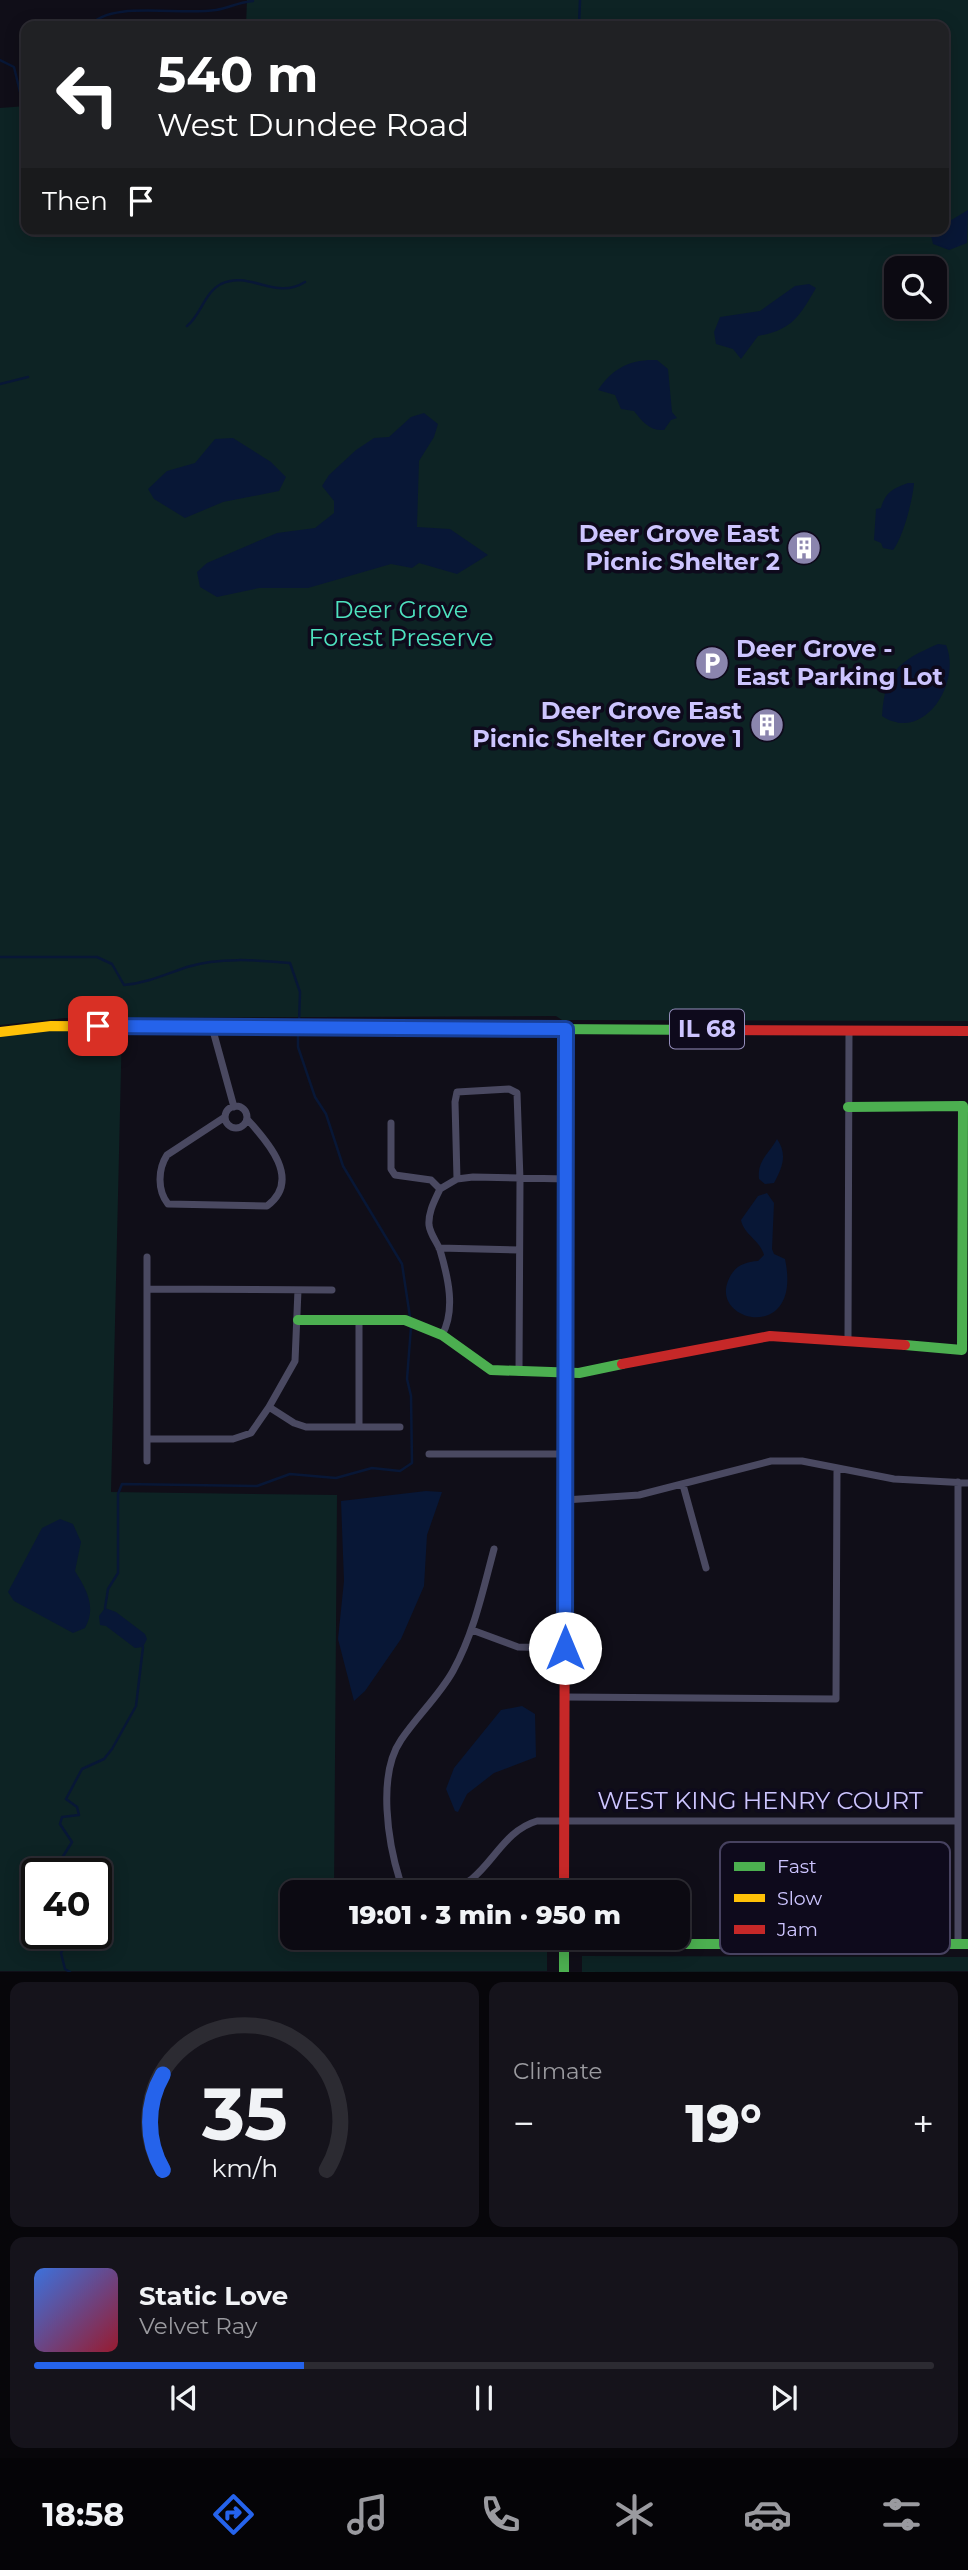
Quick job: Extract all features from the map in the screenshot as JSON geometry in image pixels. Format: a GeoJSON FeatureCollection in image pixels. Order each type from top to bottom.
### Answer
{"type":"FeatureCollection","features":[{"type":"Feature","properties":{"kind":"street","name":"IL 68"},"geometry":{"type":"LineString","coordinates":[[0,1032],[51,1026],[968,1031]]}},
{"type":"Feature","properties":{"kind":"street"},"geometry":{"type":"LineString","coordinates":[[212,1027],[234,1107]]}},
{"type":"Feature","properties":{"kind":"street"},"geometry":{"type":"LineString","coordinates":[[564,1880],[566,1029]]}},
{"type":"Feature","properties":{"kind":"street"},"geometry":{"type":"LineString","coordinates":[[848,1340],[849,1030]]}},
{"type":"Feature","properties":{"kind":"street"},"geometry":{"type":"LineString","coordinates":[[457,1179],[457,1092],[509,1089],[517,1093],[520,1180],[519,1372]]}},
{"type":"Feature","properties":{"kind":"street"},"geometry":{"type":"LineString","coordinates":[[298,1320],[405,1320],[442,1335],[491,1370],[519,1372],[604,1369],[758,1338],[848,1340],[962,1350],[963,1106],[848,1107]]}},
{"type":"Feature","properties":{"kind":"street"},"geometry":{"type":"LineString","coordinates":[[234,1107],[244,1110],[247,1119],[277,1156],[283,1185],[278,1198],[267,1206],[168,1204],[160,1189],[162,1162],[167,1155],[225,1117],[234,1107]]}},
{"type":"Feature","properties":{"kind":"street"},"geometry":{"type":"LineString","coordinates":[[225,1117],[233,1128],[244,1126],[247,1119]]}},
{"type":"Feature","properties":{"kind":"street"},"geometry":{"type":"LineString","coordinates":[[391,1123],[391,1169],[395,1175],[431,1180],[440,1189]]}},
{"type":"Feature","properties":{"kind":"street"},"geometry":{"type":"LineString","coordinates":[[442,1335],[448,1324],[449,1306],[439,1248],[429,1227],[432,1207],[440,1189],[457,1179],[566,1179]]}},
{"type":"Feature","properties":{"kind":"street"},"geometry":{"type":"LineString","coordinates":[[439,1248],[519,1250]]}},
{"type":"Feature","properties":{"kind":"street"},"geometry":{"type":"LineString","coordinates":[[147,1257],[147,1461]]}},
{"type":"Feature","properties":{"kind":"street"},"geometry":{"type":"LineString","coordinates":[[147,1289],[332,1290]]}},
{"type":"Feature","properties":{"kind":"street"},"geometry":{"type":"LineString","coordinates":[[147,1438],[243,1437],[256,1427],[295,1361],[298,1290]]}},
{"type":"Feature","properties":{"kind":"street"},"geometry":{"type":"LineString","coordinates":[[359,1320],[359,1425]]}},
{"type":"Feature","properties":{"kind":"street"},"geometry":{"type":"LineString","coordinates":[[269,1407],[294,1423],[306,1427],[400,1427]]}},
{"type":"Feature","properties":{"kind":"street"},"geometry":{"type":"LineString","coordinates":[[429,1454],[566,1454]]}},
{"type":"Feature","properties":{"kind":"street"},"geometry":{"type":"LineString","coordinates":[[565,1500],[639,1496],[771,1461],[802,1461],[894,1479],[968,1483]]}},
{"type":"Feature","properties":{"kind":"street"},"geometry":{"type":"LineString","coordinates":[[565,1697],[836,1699],[837,1469]]}},
{"type":"Feature","properties":{"kind":"street"},"geometry":{"type":"LineString","coordinates":[[958,1482],[956,1821],[963,1944]]}},
{"type":"Feature","properties":{"kind":"street"},"geometry":{"type":"LineString","coordinates":[[683,1485],[706,1568]]}},
{"type":"Feature","properties":{"kind":"street"},"geometry":{"type":"LineString","coordinates":[[494,1549],[472,1630],[518,1647],[565,1648]]}},
{"type":"Feature","properties":{"kind":"street","name":"WEST KING HENRY COURT"},"geometry":{"type":"LineString","coordinates":[[472,1630],[452,1672],[402,1739],[391,1764],[388,1837],[400,1881],[443,1890],[462,1885],[477,1876],[510,1834],[537,1821],[956,1821]]}},
{"type":"Feature","properties":{"kind":"street"},"geometry":{"type":"LineString","coordinates":[[690,1942],[720,1942]]}},
{"type":"Feature","properties":{"kind":"street"},"geometry":{"type":"LineString","coordinates":[[564,1950],[564,1972]]}},
{"type":"Feature","properties":{"kind":"green space","name":"Deer Grove Forest Preserve"},"geometry":{"type":"Polygon","coordinates":[[[247,0],[968,0],[968,1021],[562,1020],[556,1016],[65,1018],[0,1025],[0,108],[21,106],[21,235],[949,235],[949,21],[246,21],[247,0]]]}},
{"type":"Feature","properties":{"kind":"green space"},"geometry":{"type":"Polygon","coordinates":[[[122,1026],[111,1492],[337,1495],[334,1880],[280,1880],[280,1950],[547,1950],[547,1971],[0,1971],[0,1034],[122,1026]]]}},
{"type":"Feature","properties":{"kind":"green space"},"geometry":{"type":"Polygon","coordinates":[[[582,1956],[968,1957],[968,1971],[582,1972],[582,1956]]]}},
{"type":"Feature","properties":{"kind":"water"},"geometry":{"type":"Polygon","coordinates":[[[968,210],[967,243],[949,250],[933,244],[931,235],[949,235],[949,221],[968,210]]]}},
{"type":"Feature","properties":{"kind":"water"},"geometry":{"type":"Polygon","coordinates":[[[809,284],[816,288],[793,321],[779,330],[758,336],[741,359],[733,349],[716,344],[714,332],[720,317],[760,311],[795,286],[809,284]]]}},
{"type":"Feature","properties":{"kind":"water"},"geometry":{"type":"Polygon","coordinates":[[[657,360],[668,369],[672,412],[677,418],[671,420],[664,430],[650,427],[634,411],[621,409],[615,395],[598,390],[623,366],[638,361],[657,360]]]}},
{"type":"Feature","properties":{"kind":"water"},"geometry":{"type":"Polygon","coordinates":[[[424,413],[438,424],[434,437],[419,461],[417,527],[450,529],[488,555],[457,574],[419,563],[412,568],[391,564],[308,588],[259,588],[217,597],[200,587],[197,572],[207,563],[277,533],[315,528],[334,513],[334,501],[322,486],[329,475],[356,450],[374,438],[389,437],[411,417],[424,413]]]}},
{"type":"Feature","properties":{"kind":"water"},"geometry":{"type":"Polygon","coordinates":[[[233,438],[271,462],[286,477],[279,491],[223,502],[185,518],[154,499],[148,489],[167,471],[195,463],[215,439],[233,438]]]}},
{"type":"Feature","properties":{"kind":"water"},"geometry":{"type":"Polygon","coordinates":[[[914,483],[900,537],[893,550],[883,548],[881,543],[874,540],[876,509],[881,508],[891,491],[914,483]]]}},
{"type":"Feature","properties":{"kind":"water"},"geometry":{"type":"Polygon","coordinates":[[[938,644],[946,645],[950,660],[949,676],[936,705],[925,716],[912,722],[897,723],[882,716],[887,688],[896,670],[913,656],[938,644]]]}},
{"type":"Feature","properties":{"kind":"water"},"geometry":{"type":"Polygon","coordinates":[[[777,1139],[783,1156],[781,1167],[774,1183],[765,1184],[759,1179],[760,1167],[777,1139]]]}},
{"type":"Feature","properties":{"kind":"water"},"geometry":{"type":"Polygon","coordinates":[[[767,1193],[774,1203],[772,1249],[774,1254],[785,1259],[787,1286],[781,1304],[770,1314],[757,1317],[743,1315],[732,1307],[726,1296],[728,1281],[736,1268],[758,1261],[764,1255],[745,1230],[741,1220],[758,1196],[767,1193]]]}},
{"type":"Feature","properties":{"kind":"water"},"geometry":{"type":"Polygon","coordinates":[[[426,1491],[442,1492],[427,1535],[424,1586],[401,1639],[365,1691],[354,1701],[338,1639],[344,1581],[341,1501],[426,1491]]]}},
{"type":"Feature","properties":{"kind":"water"},"geometry":{"type":"Polygon","coordinates":[[[60,1519],[73,1524],[81,1542],[75,1571],[90,1605],[85,1628],[73,1633],[14,1601],[8,1592],[42,1528],[60,1519]]]}},
{"type":"Feature","properties":{"kind":"water"},"geometry":{"type":"Polygon","coordinates":[[[105,1608],[116,1612],[145,1634],[147,1639],[143,1647],[135,1648],[106,1626],[100,1625],[99,1616],[105,1608]]]}},
{"type":"Feature","properties":{"kind":"water"},"geometry":{"type":"Polygon","coordinates":[[[522,1706],[535,1714],[536,1757],[494,1773],[467,1794],[458,1812],[455,1811],[446,1789],[454,1768],[501,1710],[522,1706]]]}},
{"type":"Feature","properties":{"kind":"waterway"},"geometry":{"type":"LineString","coordinates":[[579,21],[580,0]]}},
{"type":"Feature","properties":{"kind":"waterway"},"geometry":{"type":"LineString","coordinates":[[96,21],[113,13],[147,10],[201,11],[253,1]]}},
{"type":"Feature","properties":{"kind":"waterway"},"geometry":{"type":"LineString","coordinates":[[0,60],[14,67],[21,96]]}},
{"type":"Feature","properties":{"kind":"waterway"},"geometry":{"type":"LineString","coordinates":[[187,326],[210,293],[221,284],[242,280],[283,288],[305,282]]}},
{"type":"Feature","properties":{"kind":"waterway"},"geometry":{"type":"LineString","coordinates":[[0,384],[28,377]]}},
{"type":"Feature","properties":{"kind":"waterway"},"geometry":{"type":"LineString","coordinates":[[0,957],[97,957],[112,964],[124,985],[212,962],[252,960],[290,963],[300,992],[299,1023]]}},
{"type":"Feature","properties":{"kind":"waterway"},"geometry":{"type":"LineString","coordinates":[[298,1033],[298,1047],[315,1097],[326,1114],[343,1166],[402,1264],[410,1317]]}},
{"type":"Feature","properties":{"kind":"waterway"},"geometry":{"type":"LineString","coordinates":[[105,1608],[108,1589],[118,1573],[118,1494],[122,1484],[257,1486],[290,1474],[336,1478],[372,1468],[400,1471],[412,1463],[411,1396],[407,1379],[411,1327]]}},
{"type":"Feature","properties":{"kind":"waterway"},"geometry":{"type":"LineString","coordinates":[[62,1858],[72,1842],[60,1824],[62,1817],[79,1815],[77,1807],[66,1799],[82,1769],[104,1759],[112,1749],[136,1706],[143,1647]]}},
{"type":"Feature","properties":{"kind":"waterway"},"geometry":{"type":"LineString","coordinates":[[63,1949],[61,1953],[65,1969],[70,1972]]}},
{"type":"Feature","properties":{"kind":"traffic: fast"},"geometry":{"type":"LineString","coordinates":[[393,1028],[712,1030]]}},
{"type":"Feature","properties":{"kind":"traffic: fast"},"geometry":{"type":"LineString","coordinates":[[848,1107],[963,1106],[962,1350],[905,1345]]}},
{"type":"Feature","properties":{"kind":"traffic: fast"},"geometry":{"type":"LineString","coordinates":[[298,1320],[405,1320],[442,1335],[491,1370],[579,1373],[622,1364]]}},
{"type":"Feature","properties":{"kind":"traffic: fast"},"geometry":{"type":"LineString","coordinates":[[690,1944],[720,1944]]}},
{"type":"Feature","properties":{"kind":"traffic: fast"},"geometry":{"type":"LineString","coordinates":[[950,1944],[968,1944]]}},
{"type":"Feature","properties":{"kind":"traffic: fast"},"geometry":{"type":"LineString","coordinates":[[564,1950],[564,1972]]}},
{"type":"Feature","properties":{"kind":"traffic: slow"},"geometry":{"type":"LineString","coordinates":[[0,1032],[51,1026],[393,1028]]}},
{"type":"Feature","properties":{"kind":"traffic: slow"},"geometry":{"type":"LineString","coordinates":[[565,1532],[566,1029]]}},
{"type":"Feature","properties":{"kind":"traffic: jam"},"geometry":{"type":"LineString","coordinates":[[712,1030],[968,1031]]}},
{"type":"Feature","properties":{"kind":"traffic: jam"},"geometry":{"type":"LineString","coordinates":[[622,1364],[770,1336],[905,1345]]}},
{"type":"Feature","properties":{"kind":"traffic: jam"},"geometry":{"type":"LineString","coordinates":[[564,1880],[565,1532]]}},
{"type":"Feature","properties":{"kind":"place","name":"Deer Grove East Picnic Shelter 2"},"geometry":{"type":"Point","coordinates":[804,548]}},
{"type":"Feature","properties":{"kind":"place","name":"Deer Grove - East Parking Lot"},"geometry":{"type":"Point","coordinates":[712,663]}},
{"type":"Feature","properties":{"kind":"place","name":"Deer Grove East Picnic Shelter Grove 1"},"geometry":{"type":"Point","coordinates":[767,725]}},
{"type":"Feature","properties":{"kind":"route"},"geometry":{"type":"LineString","coordinates":[[98,1026],[566,1029],[565,1648]]}}]}
